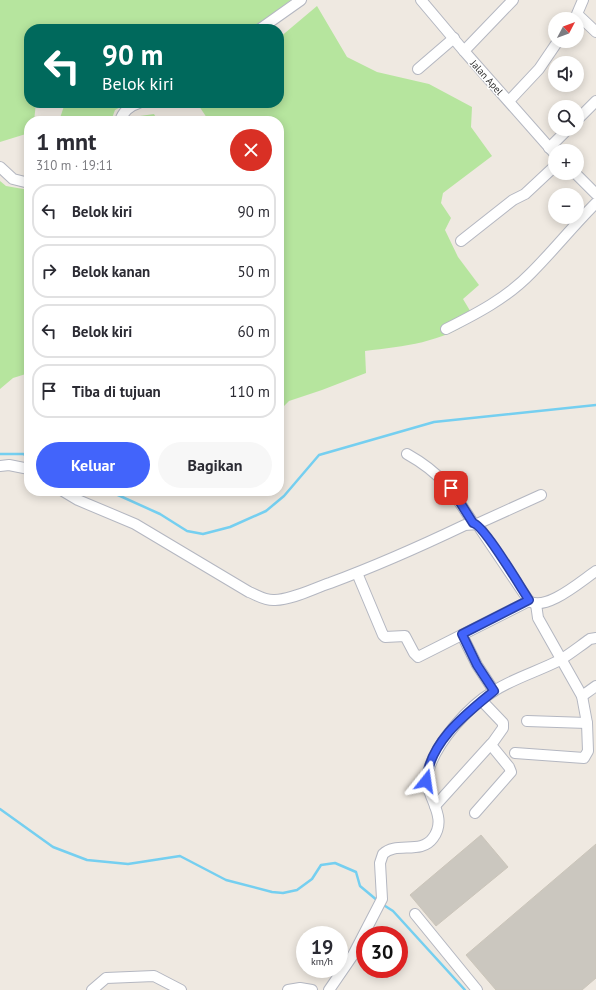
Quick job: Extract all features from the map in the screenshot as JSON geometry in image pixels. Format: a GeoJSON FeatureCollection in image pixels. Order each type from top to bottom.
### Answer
{"type":"FeatureCollection","features":[{"type":"Feature","properties":{"kind":"street"},"geometry":{"type":"LineString","coordinates":[[267,24],[301,0]]}},
{"type":"Feature","properties":{"kind":"street","name":"Jalan Apel"},"geometry":{"type":"LineString","coordinates":[[421,0],[548,146]]}},
{"type":"Feature","properties":{"kind":"street"},"geometry":{"type":"LineString","coordinates":[[464,51],[513,0]]}},
{"type":"Feature","properties":{"kind":"street"},"geometry":{"type":"LineString","coordinates":[[577,12],[583,0]]}},
{"type":"Feature","properties":{"kind":"street"},"geometry":{"type":"LineString","coordinates":[[584,23],[596,32]]}},
{"type":"Feature","properties":{"kind":"street"},"geometry":{"type":"LineString","coordinates":[[418,69],[454,38]]}},
{"type":"Feature","properties":{"kind":"street"},"geometry":{"type":"LineString","coordinates":[[508,101],[539,69],[553,48]]}},
{"type":"Feature","properties":{"kind":"street"},"geometry":{"type":"LineString","coordinates":[[584,113],[596,101]]}},
{"type":"Feature","properties":{"kind":"street"},"geometry":{"type":"LineString","coordinates":[[122,116],[129,108]]}},
{"type":"Feature","properties":{"kind":"street"},"geometry":{"type":"LineString","coordinates":[[0,167],[13,179],[24,182]]}},
{"type":"Feature","properties":{"kind":"street"},"geometry":{"type":"LineString","coordinates":[[461,241],[513,200],[525,194],[548,173]]}},
{"type":"Feature","properties":{"kind":"street"},"geometry":{"type":"LineString","coordinates":[[582,180],[596,194]]}},
{"type":"Feature","properties":{"kind":"street"},"geometry":{"type":"LineString","coordinates":[[446,329],[494,303],[530,274],[571,228],[596,203]]}},
{"type":"Feature","properties":{"kind":"street"},"geometry":{"type":"LineString","coordinates":[[408,454],[432,469],[451,488],[533,602],[538,618],[582,696],[587,723],[588,751],[584,758],[515,753]]}},
{"type":"Feature","properties":{"kind":"street"},"geometry":{"type":"LineString","coordinates":[[0,466],[9,464],[24,468]]}},
{"type":"Feature","properties":{"kind":"street"},"geometry":{"type":"LineString","coordinates":[[71,496],[136,524],[249,592],[266,600],[274,600],[294,596],[357,573],[396,557],[465,525],[475,523],[541,495]]}},
{"type":"Feature","properties":{"kind":"street"},"geometry":{"type":"LineString","coordinates":[[357,573],[383,635],[385,637],[405,636],[414,653],[418,657],[462,634],[533,602],[549,602],[596,571]]}},
{"type":"Feature","properties":{"kind":"street"},"geometry":{"type":"LineString","coordinates":[[462,634],[477,665],[494,691]]}},
{"type":"Feature","properties":{"kind":"street"},"geometry":{"type":"LineString","coordinates":[[329,990],[348,965],[381,902],[380,863],[383,854],[392,849],[421,847],[434,837],[439,821],[438,810],[435,806],[426,781],[431,762],[450,730],[494,691],[560,659],[590,639],[596,638]]}},
{"type":"Feature","properties":{"kind":"street"},"geometry":{"type":"LineString","coordinates":[[582,696],[596,686]]}},
{"type":"Feature","properties":{"kind":"street"},"geometry":{"type":"LineString","coordinates":[[435,806],[491,744],[503,728],[503,723],[482,701]]}},
{"type":"Feature","properties":{"kind":"street"},"geometry":{"type":"LineString","coordinates":[[527,721],[587,723]]}},
{"type":"Feature","properties":{"kind":"street"},"geometry":{"type":"LineString","coordinates":[[475,812],[511,772],[509,767],[491,744]]}},
{"type":"Feature","properties":{"kind":"street"},"geometry":{"type":"LineString","coordinates":[[415,914],[477,990]]}},
{"type":"Feature","properties":{"kind":"street"},"geometry":{"type":"LineString","coordinates":[[92,990],[106,978],[154,976],[181,990]]}},
{"type":"Feature","properties":{"kind":"street"},"geometry":{"type":"LineString","coordinates":[[288,990],[300,988],[312,990]]}},
{"type":"Feature","properties":{"kind":"green space"},"geometry":{"type":"Polygon","coordinates":[[[0,0],[291,0],[259,24],[24,24],[24,108],[35,108],[35,116],[24,116],[24,135],[0,142],[0,0]]]}},
{"type":"Feature","properties":{"kind":"green space"},"geometry":{"type":"Polygon","coordinates":[[[317,6],[347,57],[377,72],[429,84],[472,107],[471,127],[492,156],[443,193],[441,203],[451,218],[445,230],[458,257],[479,285],[463,299],[475,319],[462,327],[436,338],[408,345],[365,351],[366,373],[289,401],[284,406],[284,116],[206,116],[200,108],[284,108],[284,34],[317,6]]]}},
{"type":"Feature","properties":{"kind":"green space"},"geometry":{"type":"Polygon","coordinates":[[[63,108],[119,108],[115,110],[113,116],[61,116],[63,108]]]}},
{"type":"Feature","properties":{"kind":"green space"},"geometry":{"type":"Polygon","coordinates":[[[154,114],[155,116],[140,116],[154,114]]]}},
{"type":"Feature","properties":{"kind":"green space"},"geometry":{"type":"Polygon","coordinates":[[[0,181],[6,186],[24,189],[24,375],[13,378],[0,389],[0,181]]]}},
{"type":"Feature","properties":{"kind":"building"},"geometry":{"type":"Polygon","coordinates":[[[481,835],[508,867],[436,926],[410,895],[481,835]]]}},
{"type":"Feature","properties":{"kind":"building"},"geometry":{"type":"Polygon","coordinates":[[[596,844],[596,978],[582,990],[496,990],[466,955],[596,844]]]}},
{"type":"Feature","properties":{"kind":"waterway"},"geometry":{"type":"LineString","coordinates":[[284,496],[319,455],[434,422],[596,405]]}},
{"type":"Feature","properties":{"kind":"waterway"},"geometry":{"type":"LineString","coordinates":[[0,454],[24,454]]}},
{"type":"Feature","properties":{"kind":"waterway"},"geometry":{"type":"LineString","coordinates":[[120,496],[160,514],[187,531],[203,534],[230,527],[266,511],[284,496]]}},
{"type":"Feature","properties":{"kind":"waterway"},"geometry":{"type":"LineString","coordinates":[[0,809],[53,847],[87,860],[128,864],[180,856],[226,880],[272,892],[283,893],[297,890],[312,879],[321,865],[335,863],[356,872],[360,886],[378,901]]}},
{"type":"Feature","properties":{"kind":"waterway"},"geometry":{"type":"LineString","coordinates":[[382,904],[393,911],[465,990]]}},
{"type":"Feature","properties":{"kind":"route"},"geometry":{"type":"LineString","coordinates":[[426,781],[429,766],[450,730],[494,691],[477,665],[462,634],[518,607],[529,600],[488,538],[477,524],[473,523],[451,488]]}}]}
